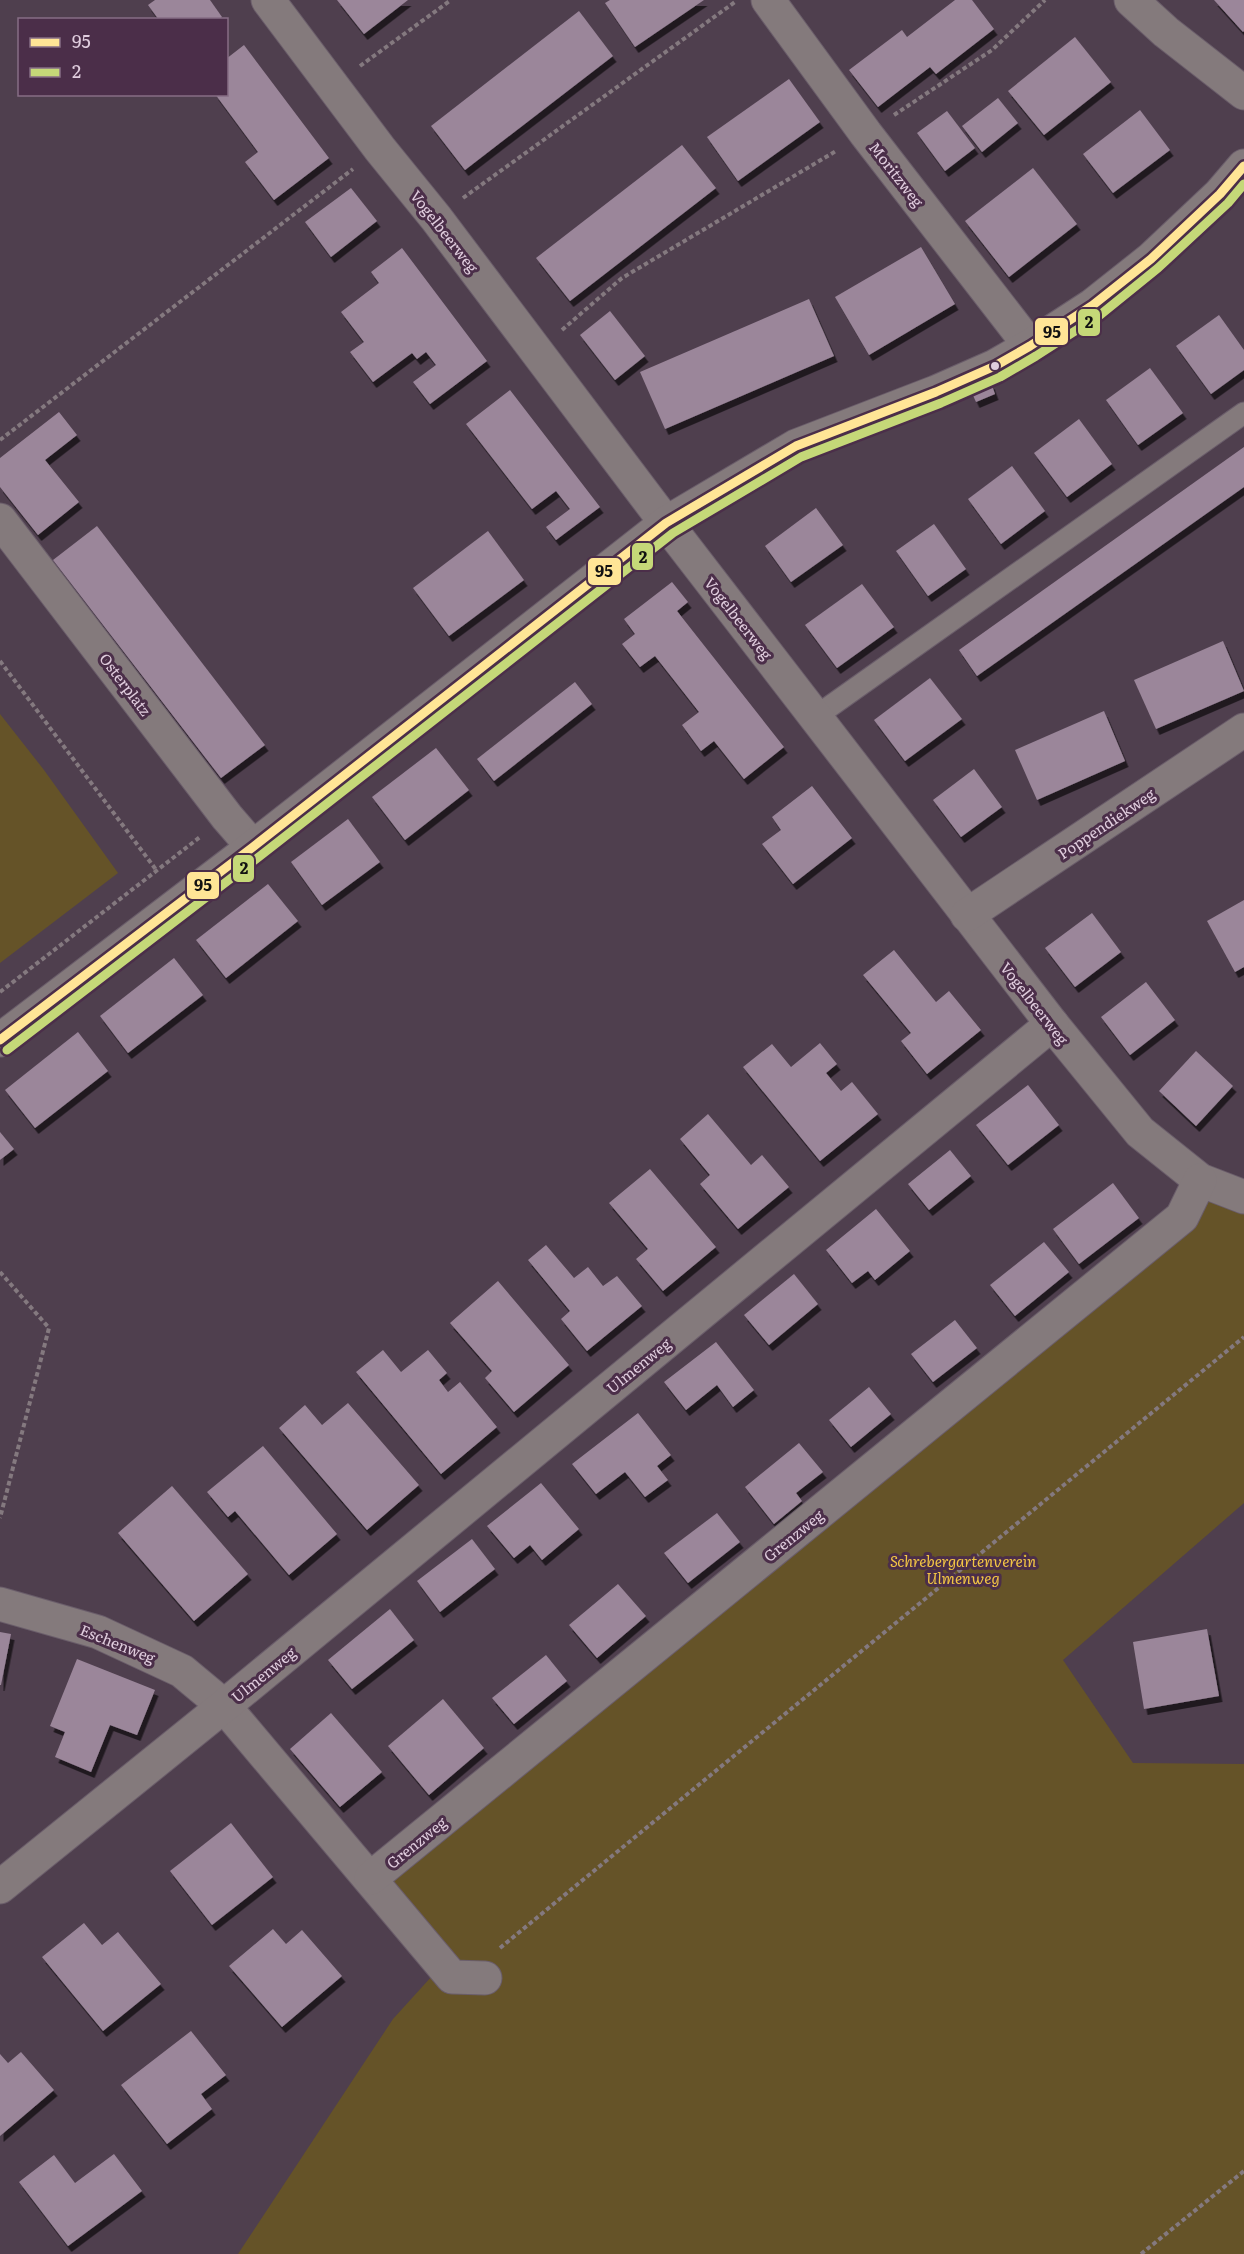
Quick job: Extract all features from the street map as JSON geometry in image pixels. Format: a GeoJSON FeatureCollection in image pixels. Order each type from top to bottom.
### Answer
{"type":"FeatureCollection","features":[{"type":"Feature","properties":{"kind":"street","name":"Vogelbeerweg"},"geometry":{"type":"LineString","coordinates":[[268,0],[967,915],[1140,1132],[1200,1180],[1244,1197]]}},
{"type":"Feature","properties":{"kind":"street","name":"Moritzweg"},"geometry":{"type":"LineString","coordinates":[[768,0],[866,134],[1030,346]]}},
{"type":"Feature","properties":{"kind":"street"},"geometry":{"type":"LineString","coordinates":[[1131,0],[1166,32],[1244,93]]}},
{"type":"Feature","properties":{"kind":"street"},"geometry":{"type":"LineString","coordinates":[[0,1040],[253,847],[666,523],[796,446],[936,392],[995,366],[1030,346],[1093,305],[1151,259],[1220,194],[1244,166]]}},
{"type":"Feature","properties":{"kind":"street","name":"Osterplatz"},"geometry":{"type":"LineString","coordinates":[[0,520],[227,817],[253,847]]}},
{"type":"Feature","properties":{"kind":"street","name":"Poppendiekweg"},"geometry":{"type":"LineString","coordinates":[[967,915],[1244,730]]}},
{"type":"Feature","properties":{"kind":"street","name":"Ulmenweg"},"geometry":{"type":"LineString","coordinates":[[0,1887],[224,1706],[1052,1024]]}},
{"type":"Feature","properties":{"kind":"street","name":"Grenzweg"},"geometry":{"type":"LineString","coordinates":[[371,1878],[1182,1217],[1200,1180]]}},
{"type":"Feature","properties":{"kind":"street","name":"Eschenweg"},"geometry":{"type":"LineString","coordinates":[[0,1604],[98,1632],[182,1671],[224,1706]]}},
{"type":"Feature","properties":{"kind":"street","name":"Ulmenweg"},"geometry":{"type":"LineString","coordinates":[[224,1706],[452,1977],[475,1977]]}},
{"type":"Feature","properties":{"kind":"lane"},"geometry":{"type":"LineString","coordinates":[[815,717],[1244,413]]}},
{"type":"Feature","properties":{"kind":"path"},"geometry":{"type":"LineString","coordinates":[[332,85],[451,0]]}},
{"type":"Feature","properties":{"kind":"path"},"geometry":{"type":"LineString","coordinates":[[436,218],[738,0]]}},
{"type":"Feature","properties":{"kind":"path"},"geometry":{"type":"LineString","coordinates":[[536,351],[622,278],[866,134],[992,50],[1045,0]]}},
{"type":"Feature","properties":{"kind":"path"},"geometry":{"type":"LineString","coordinates":[[0,440],[380,148]]}},
{"type":"Feature","properties":{"kind":"path"},"geometry":{"type":"LineString","coordinates":[[0,661],[157,871]]}},
{"type":"Feature","properties":{"kind":"path"},"geometry":{"type":"LineString","coordinates":[[0,992],[227,817]]}},
{"type":"Feature","properties":{"kind":"path"},"geometry":{"type":"LineString","coordinates":[[0,1272],[49,1328],[0,1518]]}},
{"type":"Feature","properties":{"kind":"path"},"geometry":{"type":"LineString","coordinates":[[475,1977],[1244,1337]]}},
{"type":"Feature","properties":{"kind":"path"},"geometry":{"type":"LineString","coordinates":[[1141,2254],[1244,2171]]}},
{"type":"Feature","properties":{"kind":"green space"},"geometry":{"type":"Polygon","coordinates":[[[0,714],[44,770],[118,873],[0,963],[0,714]]]}},
{"type":"Feature","properties":{"kind":"green space","name":"Schrebergartenverein Ulmenweg"},"geometry":{"type":"Polygon","coordinates":[[[1200,1180],[1244,1197],[1244,1503],[1063,1660],[1133,1763],[1244,1764],[1244,2254],[238,2254],[393,2019],[442,1965],[371,1878],[1200,1180]]]}},
{"type":"Feature","properties":{"kind":"building"},"geometry":{"type":"Polygon","coordinates":[[[155,0],[210,0],[222,17],[158,18],[148,5],[155,0]]]}},
{"type":"Feature","properties":{"kind":"building"},"geometry":{"type":"Polygon","coordinates":[[[337,0],[408,0],[364,34],[337,0]]]}},
{"type":"Feature","properties":{"kind":"building"},"geometry":{"type":"Polygon","coordinates":[[[610,0],[704,0],[635,47],[605,3],[610,0]]]}},
{"type":"Feature","properties":{"kind":"building"},"geometry":{"type":"Polygon","coordinates":[[[955,0],[972,0],[994,29],[936,74],[930,67],[878,107],[849,70],[902,30],[907,37],[955,0]]]}},
{"type":"Feature","properties":{"kind":"building"},"geometry":{"type":"Polygon","coordinates":[[[1214,0],[1244,0],[1243,32],[1214,0]]]}},
{"type":"Feature","properties":{"kind":"building"},"geometry":{"type":"Polygon","coordinates":[[[579,11],[613,56],[465,170],[431,126],[579,11]]]}},
{"type":"Feature","properties":{"kind":"building"},"geometry":{"type":"Polygon","coordinates":[[[1075,37],[1111,82],[1044,135],[1008,91],[1075,37]]]}},
{"type":"Feature","properties":{"kind":"building"},"geometry":{"type":"Polygon","coordinates":[[[244,45],[329,158],[274,200],[245,162],[258,152],[216,96],[228,96],[228,57],[244,45]]]}},
{"type":"Feature","properties":{"kind":"building"},"geometry":{"type":"Polygon","coordinates":[[[789,79],[820,122],[738,181],[707,137],[789,79]]]}},
{"type":"Feature","properties":{"kind":"building"},"geometry":{"type":"Polygon","coordinates":[[[998,98],[1018,123],[982,152],[962,126],[998,98]]]}},
{"type":"Feature","properties":{"kind":"building"},"geometry":{"type":"Polygon","coordinates":[[[1140,110],[1170,150],[1113,193],[1083,154],[1140,110]]]}},
{"type":"Feature","properties":{"kind":"building"},"geometry":{"type":"Polygon","coordinates":[[[947,111],[975,148],[945,171],[917,133],[947,111]]]}},
{"type":"Feature","properties":{"kind":"building"},"geometry":{"type":"Polygon","coordinates":[[[682,145],[716,188],[570,301],[536,258],[682,145]]]}},
{"type":"Feature","properties":{"kind":"building"},"geometry":{"type":"Polygon","coordinates":[[[1033,168],[1077,224],[1009,277],[965,221],[1033,168]]]}},
{"type":"Feature","properties":{"kind":"building"},"geometry":{"type":"Polygon","coordinates":[[[351,188],[377,221],[331,257],[305,222],[351,188]]]}},
{"type":"Feature","properties":{"kind":"building"},"geometry":{"type":"Polygon","coordinates":[[[921,247],[955,304],[869,355],[835,297],[921,247]]]}},
{"type":"Feature","properties":{"kind":"building"},"geometry":{"type":"Polygon","coordinates":[[[402,248],[487,361],[430,404],[413,382],[436,365],[426,352],[417,359],[412,353],[373,382],[350,352],[364,342],[341,312],[379,283],[371,272],[402,248]]]}},
{"type":"Feature","properties":{"kind":"building"},"geometry":{"type":"Polygon","coordinates":[[[809,299],[834,356],[665,429],[640,372],[809,299]]]}},
{"type":"Feature","properties":{"kind":"building"},"geometry":{"type":"Polygon","coordinates":[[[610,311],[645,356],[615,380],[580,335],[610,311]]]}},
{"type":"Feature","properties":{"kind":"building"},"geometry":{"type":"Polygon","coordinates":[[[1219,315],[1244,350],[1244,370],[1211,394],[1176,346],[1219,315]]]}},
{"type":"Feature","properties":{"kind":"building"},"geometry":{"type":"Polygon","coordinates":[[[1150,368],[1183,413],[1138,445],[1106,400],[1150,368]]]}},
{"type":"Feature","properties":{"kind":"building"},"geometry":{"type":"Polygon","coordinates":[[[991,383],[995,394],[976,402],[971,391],[991,383]]]}},
{"type":"Feature","properties":{"kind":"building"},"geometry":{"type":"Polygon","coordinates":[[[510,390],[600,507],[556,540],[546,527],[570,509],[556,491],[532,509],[466,424],[510,390]]]}},
{"type":"Feature","properties":{"kind":"building"},"geometry":{"type":"Polygon","coordinates":[[[59,412],[77,435],[45,460],[79,502],[38,535],[0,487],[0,458],[59,412]]]}},
{"type":"Feature","properties":{"kind":"building"},"geometry":{"type":"Polygon","coordinates":[[[1079,419],[1112,464],[1067,497],[1034,453],[1079,419]]]}},
{"type":"Feature","properties":{"kind":"building"},"geometry":{"type":"Polygon","coordinates":[[[1244,447],[1244,487],[977,676],[959,650],[1244,447]]]}},
{"type":"Feature","properties":{"kind":"building"},"geometry":{"type":"Polygon","coordinates":[[[1012,466],[1045,511],[1001,544],[968,499],[1012,466]]]}},
{"type":"Feature","properties":{"kind":"building"},"geometry":{"type":"Polygon","coordinates":[[[816,508],[843,545],[791,582],[765,546],[816,508]]]}},
{"type":"Feature","properties":{"kind":"building"},"geometry":{"type":"Polygon","coordinates":[[[934,524],[966,569],[928,596],[896,551],[934,524]]]}},
{"type":"Feature","properties":{"kind":"building"},"geometry":{"type":"Polygon","coordinates":[[[97,526],[265,745],[221,778],[53,560],[97,526]]]}},
{"type":"Feature","properties":{"kind":"building"},"geometry":{"type":"Polygon","coordinates":[[[488,531],[524,580],[449,636],[413,588],[488,531]]]}},
{"type":"Feature","properties":{"kind":"building"},"geometry":{"type":"Polygon","coordinates":[[[672,582],[688,602],[677,611],[784,747],[744,779],[714,741],[701,751],[682,725],[699,712],[655,656],[640,667],[622,644],[635,634],[624,619],[672,582]]]}},
{"type":"Feature","properties":{"kind":"building"},"geometry":{"type":"Polygon","coordinates":[[[862,584],[894,627],[837,668],[805,625],[862,584]]]}},
{"type":"Feature","properties":{"kind":"building"},"geometry":{"type":"Polygon","coordinates":[[[1223,641],[1244,691],[1156,729],[1134,680],[1223,641]]]}},
{"type":"Feature","properties":{"kind":"building"},"geometry":{"type":"Polygon","coordinates":[[[930,678],[962,719],[905,761],[874,720],[930,678]]]}},
{"type":"Feature","properties":{"kind":"building"},"geometry":{"type":"Polygon","coordinates":[[[575,682],[592,704],[494,781],[477,759],[575,682]]]}},
{"type":"Feature","properties":{"kind":"building"},"geometry":{"type":"Polygon","coordinates":[[[1104,711],[1125,761],[1037,800],[1015,750],[1104,711]]]}},
{"type":"Feature","properties":{"kind":"building"},"geometry":{"type":"Polygon","coordinates":[[[436,748],[469,790],[405,840],[372,797],[436,748]]]}},
{"type":"Feature","properties":{"kind":"building"},"geometry":{"type":"Polygon","coordinates":[[[974,769],[1002,807],[961,837],[933,800],[974,769]]]}},
{"type":"Feature","properties":{"kind":"building"},"geometry":{"type":"Polygon","coordinates":[[[812,786],[852,838],[793,884],[762,844],[781,830],[772,817],[812,786]]]}},
{"type":"Feature","properties":{"kind":"building"},"geometry":{"type":"Polygon","coordinates":[[[348,819],[380,862],[322,905],[291,862],[348,819]]]}},
{"type":"Feature","properties":{"kind":"building"},"geometry":{"type":"Polygon","coordinates":[[[268,884],[298,921],[226,978],[196,940],[268,884]]]}},
{"type":"Feature","properties":{"kind":"building"},"geometry":{"type":"Polygon","coordinates":[[[1244,900],[1244,967],[1235,972],[1207,921],[1244,900]]]}},
{"type":"Feature","properties":{"kind":"building"},"geometry":{"type":"Polygon","coordinates":[[[1092,913],[1121,952],[1075,987],[1045,948],[1092,913]]]}},
{"type":"Feature","properties":{"kind":"building"},"geometry":{"type":"Polygon","coordinates":[[[894,950],[936,1002],[949,991],[981,1030],[927,1074],[901,1041],[911,1033],[863,975],[894,950]]]}},
{"type":"Feature","properties":{"kind":"building"},"geometry":{"type":"Polygon","coordinates":[[[174,958],[203,995],[128,1053],[100,1016],[174,958]]]}},
{"type":"Feature","properties":{"kind":"building"},"geometry":{"type":"Polygon","coordinates":[[[1146,982],[1175,1020],[1130,1055],[1101,1017],[1146,982]]]}},
{"type":"Feature","properties":{"kind":"building"},"geometry":{"type":"Polygon","coordinates":[[[78,1032],[108,1071],[35,1128],[5,1090],[78,1032]]]}},
{"type":"Feature","properties":{"kind":"building"},"geometry":{"type":"Polygon","coordinates":[[[820,1043],[837,1064],[826,1073],[841,1091],[852,1082],[878,1114],[820,1161],[743,1067],[772,1044],[791,1067],[820,1043]]]}},
{"type":"Feature","properties":{"kind":"building"},"geometry":{"type":"Polygon","coordinates":[[[1196,1051],[1233,1086],[1196,1126],[1159,1091],[1196,1051]]]}},
{"type":"Feature","properties":{"kind":"building"},"geometry":{"type":"Polygon","coordinates":[[[1028,1085],[1059,1125],[1008,1165],[976,1125],[1028,1085]]]}},
{"type":"Feature","properties":{"kind":"building"},"geometry":{"type":"Polygon","coordinates":[[[708,1114],[751,1165],[762,1155],[789,1187],[738,1229],[700,1184],[710,1175],[680,1139],[708,1114]]]}},
{"type":"Feature","properties":{"kind":"building"},"geometry":{"type":"Polygon","coordinates":[[[0,1132],[14,1149],[0,1160],[0,1132]]]}},
{"type":"Feature","properties":{"kind":"building"},"geometry":{"type":"Polygon","coordinates":[[[950,1150],[971,1176],[929,1210],[908,1184],[950,1150]]]}},
{"type":"Feature","properties":{"kind":"building"},"geometry":{"type":"Polygon","coordinates":[[[650,1169],[716,1247],[663,1291],[636,1259],[648,1249],[609,1203],[650,1169]]]}},
{"type":"Feature","properties":{"kind":"building"},"geometry":{"type":"Polygon","coordinates":[[[1113,1183],[1139,1218],[1079,1264],[1053,1229],[1113,1183]]]}},
{"type":"Feature","properties":{"kind":"building"},"geometry":{"type":"Polygon","coordinates":[[[876,1209],[910,1251],[875,1280],[868,1271],[852,1283],[826,1250],[876,1209]]]}},
{"type":"Feature","properties":{"kind":"building"},"geometry":{"type":"Polygon","coordinates":[[[1044,1242],[1069,1272],[1015,1316],[990,1285],[1044,1242]]]}},
{"type":"Feature","properties":{"kind":"building"},"geometry":{"type":"Polygon","coordinates":[[[546,1245],[574,1278],[588,1267],[603,1286],[617,1276],[642,1306],[587,1351],[561,1319],[570,1311],[528,1260],[546,1245]]]}},
{"type":"Feature","properties":{"kind":"building"},"geometry":{"type":"Polygon","coordinates":[[[794,1274],[818,1304],[769,1345],[744,1315],[794,1274]]]}},
{"type":"Feature","properties":{"kind":"building"},"geometry":{"type":"Polygon","coordinates":[[[498,1281],[569,1365],[514,1412],[485,1378],[492,1371],[450,1323],[498,1281]]]}},
{"type":"Feature","properties":{"kind":"building"},"geometry":{"type":"Polygon","coordinates":[[[955,1320],[977,1348],[933,1382],[911,1354],[955,1320]]]}},
{"type":"Feature","properties":{"kind":"building"},"geometry":{"type":"Polygon","coordinates":[[[716,1342],[754,1390],[733,1407],[717,1385],[686,1410],[664,1382],[716,1342]]]}},
{"type":"Feature","properties":{"kind":"building"},"geometry":{"type":"Polygon","coordinates":[[[383,1350],[401,1372],[428,1350],[447,1373],[439,1380],[448,1392],[460,1382],[497,1427],[441,1474],[356,1372],[383,1350]]]}},
{"type":"Feature","properties":{"kind":"building"},"geometry":{"type":"Polygon","coordinates":[[[869,1387],[891,1414],[851,1447],[829,1420],[869,1387]]]}},
{"type":"Feature","properties":{"kind":"building"},"geometry":{"type":"Polygon","coordinates":[[[348,1403],[419,1485],[367,1530],[279,1428],[305,1405],[322,1425],[348,1403]]]}},
{"type":"Feature","properties":{"kind":"building"},"geometry":{"type":"Polygon","coordinates":[[[638,1413],[671,1455],[657,1466],[668,1480],[645,1497],[625,1472],[596,1494],[572,1464],[638,1413]]]}},
{"type":"Feature","properties":{"kind":"building"},"geometry":{"type":"Polygon","coordinates":[[[799,1443],[823,1472],[796,1493],[802,1501],[774,1524],[745,1487],[799,1443]]]}},
{"type":"Feature","properties":{"kind":"building"},"geometry":{"type":"Polygon","coordinates":[[[263,1446],[337,1534],[289,1575],[235,1511],[228,1517],[207,1492],[263,1446]]]}},
{"type":"Feature","properties":{"kind":"building"},"geometry":{"type":"Polygon","coordinates":[[[541,1483],[579,1529],[542,1560],[530,1545],[514,1558],[487,1526],[541,1483]]]}},
{"type":"Feature","properties":{"kind":"building"},"geometry":{"type":"Polygon","coordinates":[[[172,1486],[248,1574],[194,1621],[118,1533],[172,1486]]]}},
{"type":"Feature","properties":{"kind":"building"},"geometry":{"type":"Polygon","coordinates":[[[717,1513],[740,1542],[688,1583],[664,1553],[717,1513]]]}},
{"type":"Feature","properties":{"kind":"building"},"geometry":{"type":"Polygon","coordinates":[[[472,1539],[495,1569],[440,1612],[417,1581],[472,1539]]]}},
{"type":"Feature","properties":{"kind":"building"},"geometry":{"type":"Polygon","coordinates":[[[618,1584],[646,1616],[597,1658],[569,1625],[618,1584]]]}},
{"type":"Feature","properties":{"kind":"building"},"geometry":{"type":"Polygon","coordinates":[[[390,1609],[414,1640],[352,1689],[328,1660],[390,1609]]]}},
{"type":"Feature","properties":{"kind":"building"},"geometry":{"type":"Polygon","coordinates":[[[1207,1629],[1219,1696],[1144,1709],[1133,1642],[1207,1629]]]}},
{"type":"Feature","properties":{"kind":"building"},"geometry":{"type":"Polygon","coordinates":[[[0,1632],[11,1634],[1,1685],[0,1685],[0,1632]]]}},
{"type":"Feature","properties":{"kind":"building"},"geometry":{"type":"Polygon","coordinates":[[[546,1655],[567,1681],[514,1724],[492,1698],[546,1655]]]}},
{"type":"Feature","properties":{"kind":"building"},"geometry":{"type":"Polygon","coordinates":[[[77,1659],[155,1690],[137,1735],[110,1725],[91,1772],[55,1757],[65,1732],[50,1726],[77,1659]]]}},
{"type":"Feature","properties":{"kind":"building"},"geometry":{"type":"Polygon","coordinates":[[[443,1699],[484,1748],[429,1795],[388,1746],[443,1699]]]}},
{"type":"Feature","properties":{"kind":"building"},"geometry":{"type":"Polygon","coordinates":[[[331,1713],[382,1772],[340,1807],[290,1749],[331,1713]]]}},
{"type":"Feature","properties":{"kind":"building"},"geometry":{"type":"Polygon","coordinates":[[[231,1823],[273,1877],[212,1925],[170,1871],[231,1823]]]}},
{"type":"Feature","properties":{"kind":"building"},"geometry":{"type":"Polygon","coordinates":[[[84,1923],[102,1945],[118,1932],[161,1984],[103,2031],[42,1957],[84,1923]]]}},
{"type":"Feature","properties":{"kind":"building"},"geometry":{"type":"Polygon","coordinates":[[[273,1929],[286,1944],[302,1930],[342,1976],[282,2027],[229,1966],[273,1929]]]}},
{"type":"Feature","properties":{"kind":"building"},"geometry":{"type":"Polygon","coordinates":[[[191,2031],[226,2075],[201,2094],[212,2109],[167,2144],[121,2085],[191,2031]]]}},
{"type":"Feature","properties":{"kind":"building"},"geometry":{"type":"Polygon","coordinates":[[[21,2052],[54,2090],[0,2136],[0,2054],[8,2063],[21,2052]]]}},
{"type":"Feature","properties":{"kind":"building"},"geometry":{"type":"Polygon","coordinates":[[[114,2154],[142,2191],[68,2246],[19,2182],[54,2155],[75,2183],[114,2154]]]}},
{"type":"Feature","properties":{"kind":"transit line","name":"95"},"geometry":{"type":"LineString","coordinates":[[0,1040],[253,847],[666,523],[796,446],[936,392],[995,366],[1030,346],[1093,305],[1151,259],[1220,194],[1244,166]]}},
{"type":"Feature","properties":{"kind":"transit line","name":"2"},"geometry":{"type":"LineString","coordinates":[[7,1050],[260,856],[673,533],[801,457],[941,403],[1000,377],[1036,356],[1100,315],[1158,268],[1228,203],[1244,184]]}}]}
